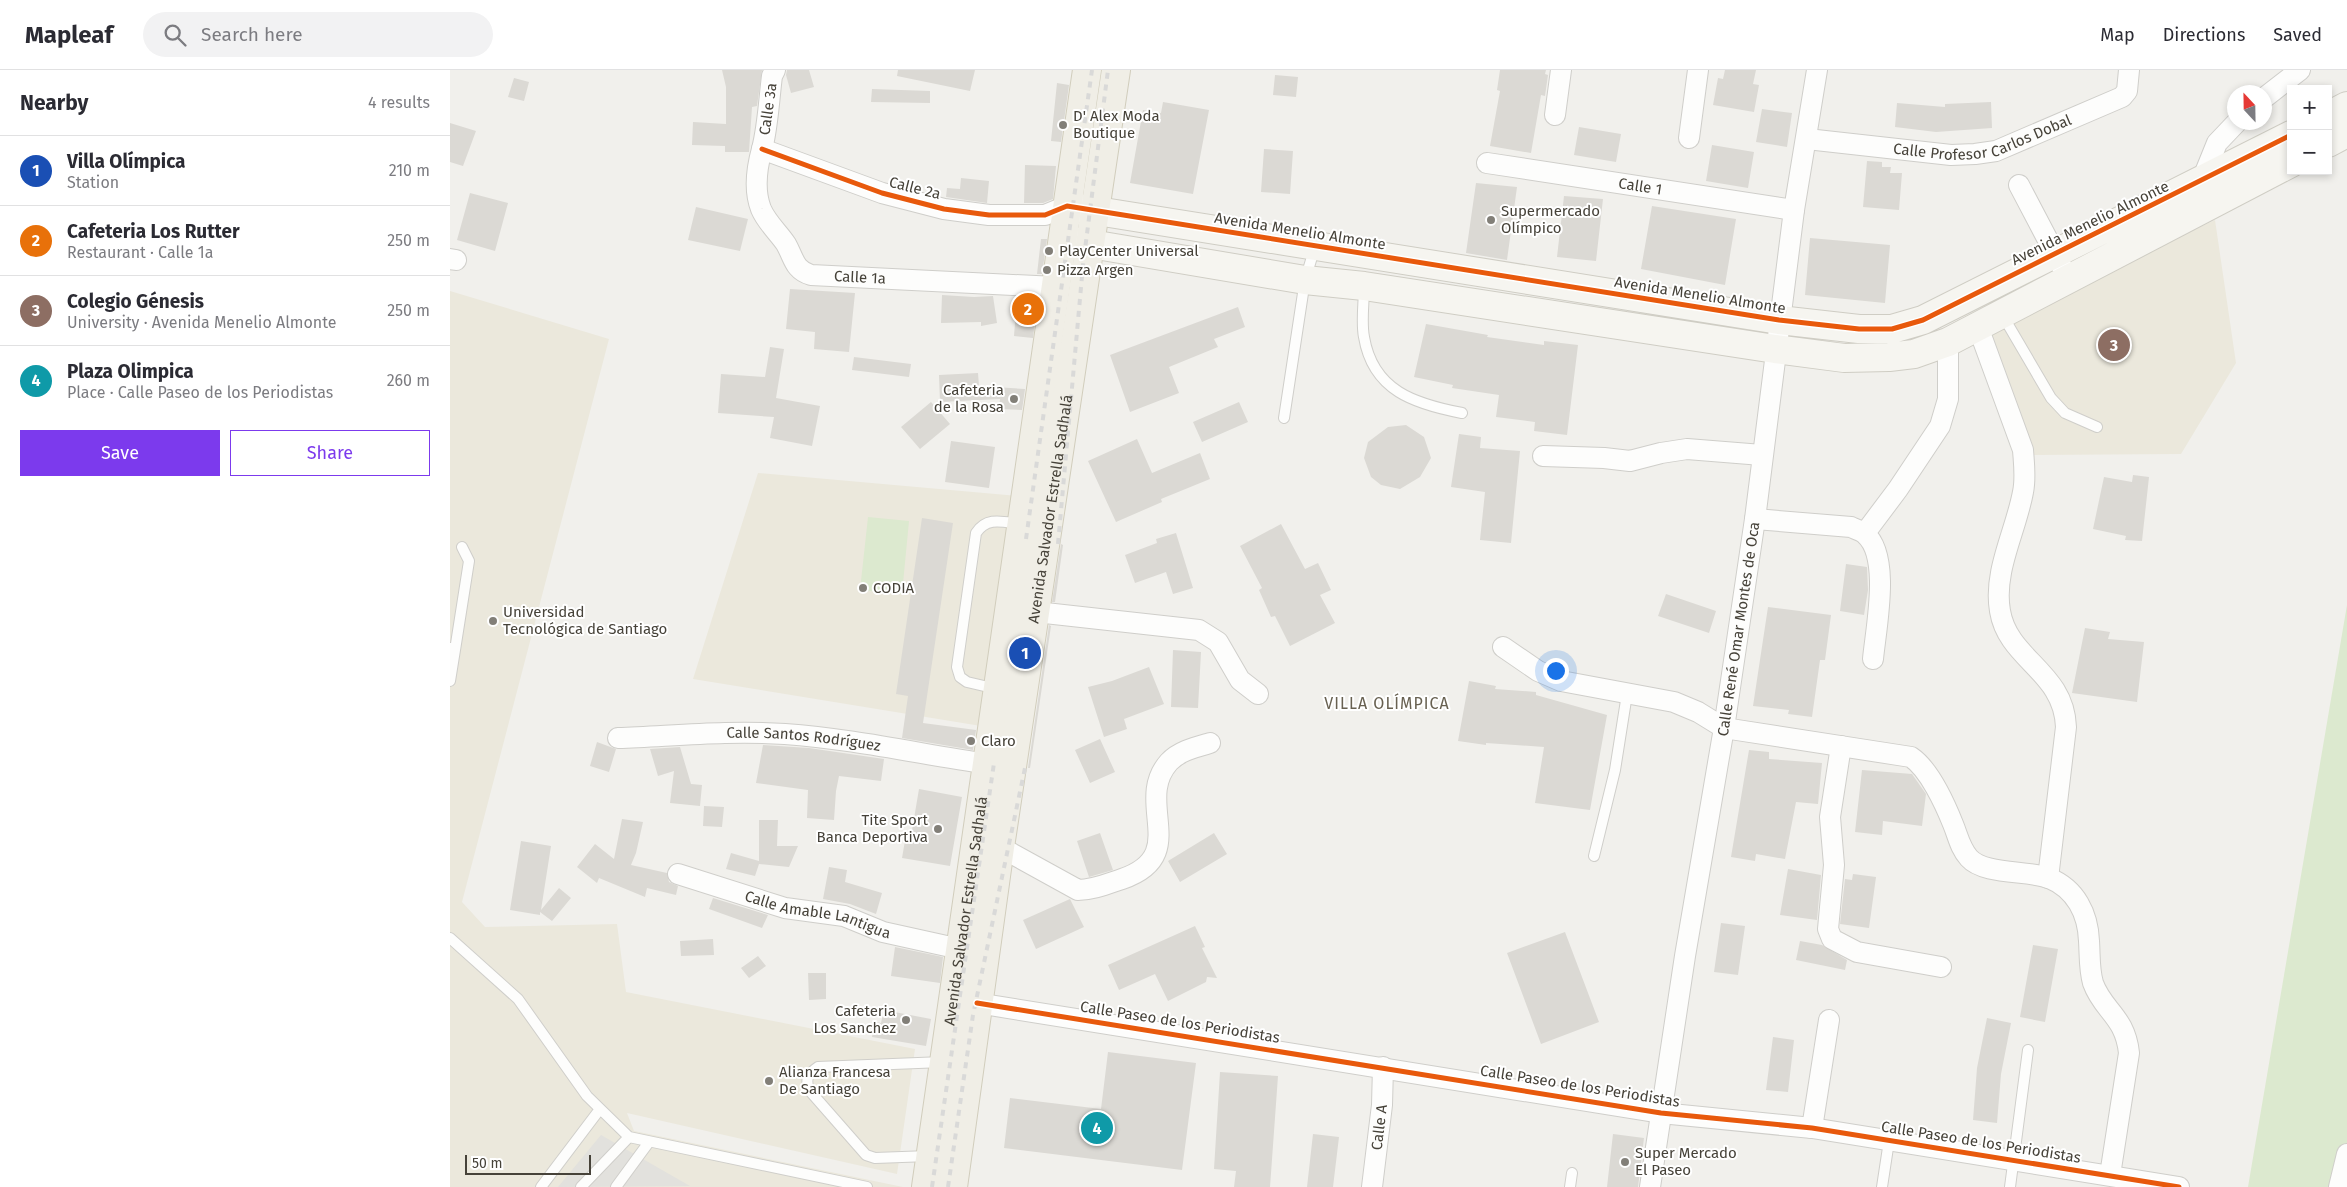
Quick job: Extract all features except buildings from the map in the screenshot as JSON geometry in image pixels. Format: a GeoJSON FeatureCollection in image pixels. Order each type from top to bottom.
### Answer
{"type":"FeatureCollection","features":[{"type":"Feature","properties":{"kind":"main road","name":"Avenida Salvador Estrella Sadhalá"},"geometry":{"type":"LineString","coordinates":[[926,1187],[1063,239],[1056,210],[1087,70]]}},
{"type":"Feature","properties":{"kind":"main road","name":"Avenida Salvador Estrella Sadhalá"},"geometry":{"type":"LineString","coordinates":[[953,1187],[977,1003],[1116,70]]}},
{"type":"Feature","properties":{"kind":"street","name":"Calle 3a"},"geometry":{"type":"LineString","coordinates":[[762,149],[772,76],[775,70]]}},
{"type":"Feature","properties":{"kind":"street"},"geometry":{"type":"LineString","coordinates":[[1555,115],[1561,70]]}},
{"type":"Feature","properties":{"kind":"street"},"geometry":{"type":"LineString","coordinates":[[1689,138],[1698,70]]}},
{"type":"Feature","properties":{"kind":"street","name":"Calle René Omar Montes de Oca"},"geometry":{"type":"LineString","coordinates":[[1650,1187],[1724,728],[1755,519],[1794,210],[1808,139],[1818,70]]}},
{"type":"Feature","properties":{"kind":"street","name":"Calle Profesor Carlos Dobal"},"geometry":{"type":"LineString","coordinates":[[1808,139],[1951,155],[1996,151],[2122,97],[2127,91],[2129,70]]}},
{"type":"Feature","properties":{"kind":"street"},"geometry":{"type":"LineString","coordinates":[[2272,92],[2300,70]]}},
{"type":"Feature","properties":{"kind":"street"},"geometry":{"type":"LineString","coordinates":[[2332,114],[2347,106]]}},
{"type":"Feature","properties":{"kind":"street"},"geometry":{"type":"LineString","coordinates":[[2195,214],[2200,182],[2217,143],[2229,130]]}},
{"type":"Feature","properties":{"kind":"street"},"geometry":{"type":"LineString","coordinates":[[2332,141],[2347,133]]}},
{"type":"Feature","properties":{"kind":"street","name":"Avenida Menelio Almonte"},"geometry":{"type":"LineString","coordinates":[[1056,210],[1096,211],[1779,320],[1859,329],[1892,329],[1923,320],[2287,137]]}},
{"type":"Feature","properties":{"kind":"street","name":"Calle 2a"},"geometry":{"type":"LineString","coordinates":[[762,149],[882,194],[944,209],[989,215],[1056,210]]}},
{"type":"Feature","properties":{"kind":"street","name":"Calle 1a"},"geometry":{"type":"LineString","coordinates":[[762,149],[758,161],[760,208],[785,244],[797,267],[803,273],[811,275],[1056,288]]}},
{"type":"Feature","properties":{"kind":"street","name":"Calle 1"},"geometry":{"type":"LineString","coordinates":[[1487,163],[1794,210]]}},
{"type":"Feature","properties":{"kind":"street"},"geometry":{"type":"LineString","coordinates":[[1063,239],[1305,280],[1364,286],[1775,349],[1844,358],[1889,357],[1937,348],[2287,165]]}},
{"type":"Feature","properties":{"kind":"street"},"geometry":{"type":"LineString","coordinates":[[2019,185],[2069,280]]}},
{"type":"Feature","properties":{"kind":"street"},"geometry":{"type":"LineString","coordinates":[[1978,327],[2023,450],[2023,491],[1997,589],[2000,614],[2012,640],[2058,692],[2066,715],[2048,878]]}},
{"type":"Feature","properties":{"kind":"street"},"geometry":{"type":"LineString","coordinates":[[1865,533],[1940,426],[1948,399],[1948,342]]}},
{"type":"Feature","properties":{"kind":"street"},"geometry":{"type":"LineString","coordinates":[[1543,456],[1604,458],[1630,461],[1687,449],[1762,455]]}},
{"type":"Feature","properties":{"kind":"street"},"geometry":{"type":"LineString","coordinates":[[1755,519],[1851,527],[1865,533],[1877,552],[1880,574],[1873,659]]}},
{"type":"Feature","properties":{"kind":"street"},"geometry":{"type":"LineString","coordinates":[[1036,612],[1199,630],[1218,642],[1240,680],[1258,694]]}},
{"type":"Feature","properties":{"kind":"street"},"geometry":{"type":"LineString","coordinates":[[1503,646],[1538,671],[1561,681],[1674,702],[1698,712],[1724,728],[1911,758],[1920,763],[1952,822],[1962,848],[1970,860],[1982,866],[2048,878],[2065,888],[2080,903],[2090,940],[2090,970],[2094,984],[2100,996],[2116,1015],[2128,1043],[2129,1053],[2110,1175]]}},
{"type":"Feature","properties":{"kind":"street","name":"Calle Santos Rodríguez"},"geometry":{"type":"LineString","coordinates":[[618,738],[737,732],[784,734],[881,746],[988,764]]}},
{"type":"Feature","properties":{"kind":"street"},"geometry":{"type":"LineString","coordinates":[[1000,847],[1078,890],[1089,890],[1134,875],[1151,862],[1157,852],[1156,790],[1161,775],[1169,762],[1184,751],[1210,743]]}},
{"type":"Feature","properties":{"kind":"street"},"geometry":{"type":"LineString","coordinates":[[1841,746],[1830,818],[1834,865],[1828,929],[1832,939],[1857,952],[1941,967]]}},
{"type":"Feature","properties":{"kind":"street","name":"Calle Amable Lantigua"},"geometry":{"type":"LineString","coordinates":[[678,874],[785,908],[844,916],[883,932],[960,949]]}},
{"type":"Feature","properties":{"kind":"street","name":"Calle Paseo de los Periodistas"},"geometry":{"type":"LineString","coordinates":[[977,1003],[1661,1113],[1812,1128],[2179,1187]]}},
{"type":"Feature","properties":{"kind":"street"},"geometry":{"type":"LineString","coordinates":[[1812,1128],[1829,1020]]}},
{"type":"Feature","properties":{"kind":"street","name":"Calle A"},"geometry":{"type":"LineString","coordinates":[[1372,1187],[1382,1105],[1383,1067]]}},
{"type":"Feature","properties":{"kind":"street"},"geometry":{"type":"LineString","coordinates":[[2339,1187],[2347,1154]]}},
{"type":"Feature","properties":{"kind":"lane"},"geometry":{"type":"LineString","coordinates":[[1284,418],[1305,280],[1315,246]]}},
{"type":"Feature","properties":{"kind":"lane"},"geometry":{"type":"LineString","coordinates":[[1364,286],[1363,336],[1371,360],[1381,378],[1410,400],[1462,413]]}},
{"type":"Feature","properties":{"kind":"lane"},"geometry":{"type":"LineString","coordinates":[[2002,315],[2051,398],[2065,413],[2097,427]]}},
{"type":"Feature","properties":{"kind":"lane"},"geometry":{"type":"LineString","coordinates":[[998,689],[967,682],[960,677],[957,667],[976,533],[982,524],[991,521],[1022,524]]}},
{"type":"Feature","properties":{"kind":"lane"},"geometry":{"type":"LineString","coordinates":[[450,681],[453,649],[469,561],[462,547]]}},
{"type":"Feature","properties":{"kind":"lane"},"geometry":{"type":"LineString","coordinates":[[1594,856],[1615,770],[1627,694]]}},
{"type":"Feature","properties":{"kind":"lane"},"geometry":{"type":"LineString","coordinates":[[450,938],[518,999],[587,1096],[629,1137],[867,1187]]}},
{"type":"Feature","properties":{"kind":"lane"},"geometry":{"type":"LineString","coordinates":[[2010,1187],[2028,1050]]}},
{"type":"Feature","properties":{"kind":"lane"},"geometry":{"type":"LineString","coordinates":[[930,1156],[875,1158],[866,1154],[809,1090],[806,1081],[809,1073],[818,1067],[944,1062]]}},
{"type":"Feature","properties":{"kind":"lane"},"geometry":{"type":"LineString","coordinates":[[541,1187],[600,1109]]}},
{"type":"Feature","properties":{"kind":"lane"},"geometry":{"type":"LineString","coordinates":[[581,1187],[629,1137]]}},
{"type":"Feature","properties":{"kind":"lane"},"geometry":{"type":"LineString","coordinates":[[1882,1187],[1889,1141]]}},
{"type":"Feature","properties":{"kind":"lane"},"geometry":{"type":"LineString","coordinates":[[616,1187],[649,1142]]}},
{"type":"Feature","properties":{"kind":"lane"},"geometry":{"type":"LineString","coordinates":[[1570,1187],[1572,1173]]}},
{"type":"Feature","properties":{"kind":"shaded area"},"geometry":{"type":"Polygon","coordinates":[[[2215,220],[2236,363],[2181,454],[2027,455],[1989,326],[2215,220]]]}},
{"type":"Feature","properties":{"kind":"shaded area","name":"Universidad Tecnológica de Santiago"},"geometry":{"type":"Polygon","coordinates":[[[450,291],[609,339],[462,902],[485,927],[617,924],[626,992],[915,1049],[897,1174],[627,1113],[634,1131],[903,1187],[450,1187],[450,291]]]}},
{"type":"Feature","properties":{"kind":"shaded area","name":"CODIA"},"geometry":{"type":"Polygon","coordinates":[[[758,473],[1018,496],[981,726],[693,679],[758,473]]]}},
{"type":"Feature","properties":{"kind":"shaded area"},"geometry":{"type":"Polygon","coordinates":[[[601,1135],[690,1186],[558,1187],[601,1135]]]}},
{"type":"Feature","properties":{"kind":"green space"},"geometry":{"type":"Polygon","coordinates":[[[868,517],[909,521],[902,594],[860,590],[868,517]]]}},
{"type":"Feature","properties":{"kind":"green space"},"geometry":{"type":"Polygon","coordinates":[[[2347,605],[2347,1187],[2248,1187],[2347,605]]]}},
{"type":"Feature","properties":{"kind":"railway"},"geometry":{"type":"LineString","coordinates":[[1026,539],[1092,70]]}},
{"type":"Feature","properties":{"kind":"railway"},"geometry":{"type":"LineString","coordinates":[[1058,544],[1083,265],[1108,70]]}},
{"type":"Feature","properties":{"kind":"railway"},"geometry":{"type":"LineString","coordinates":[[932,1187],[994,763]]}},
{"type":"Feature","properties":{"kind":"railway"},"geometry":{"type":"LineString","coordinates":[[948,1187],[973,1015],[1025,768]]}},
{"type":"Feature","properties":{"kind":"cycle path"},"geometry":{"type":"LineString","coordinates":[[762,149],[882,193],[944,209],[989,215],[1045,215],[1067,206],[1779,320],[1859,329],[1892,329],[1923,320],[2287,137]]}},
{"type":"Feature","properties":{"kind":"cycle path"},"geometry":{"type":"LineString","coordinates":[[977,1003],[1661,1113],[1812,1128],[2179,1187]]}},
{"type":"Feature","properties":{"kind":"place","name":"D' Alex Moda Boutique"},"geometry":{"type":"Point","coordinates":[1063,125]}},
{"type":"Feature","properties":{"kind":"place","name":"Supermercado Olímpico"},"geometry":{"type":"Point","coordinates":[1491,220]}},
{"type":"Feature","properties":{"kind":"place","name":"PlayCenter Universal"},"geometry":{"type":"Point","coordinates":[1049,251]}},
{"type":"Feature","properties":{"kind":"place","name":"Pizza Argen"},"geometry":{"type":"Point","coordinates":[1047,270]}},
{"type":"Feature","properties":{"kind":"place","name":"Cafeteria Los Rutter"},"geometry":{"type":"Point","coordinates":[1028,309]}},
{"type":"Feature","properties":{"kind":"place","name":"Colegio Génesis"},"geometry":{"type":"Point","coordinates":[2114,345]}},
{"type":"Feature","properties":{"kind":"place","name":"Cafeteria de la Rosa"},"geometry":{"type":"Point","coordinates":[1014,399]}},
{"type":"Feature","properties":{"kind":"place","name":"CODIA"},"geometry":{"type":"Point","coordinates":[863,588]}},
{"type":"Feature","properties":{"kind":"place","name":"Universidad Tecnológica de Santiago"},"geometry":{"type":"Point","coordinates":[493,621]}},
{"type":"Feature","properties":{"kind":"place","name":"Villa Olímpica"},"geometry":{"type":"Point","coordinates":[1025,653]}},
{"type":"Feature","properties":{"kind":"place","name":"Claro"},"geometry":{"type":"Point","coordinates":[971,741]}},
{"type":"Feature","properties":{"kind":"place","name":"Tite Sport Banca Deportiva"},"geometry":{"type":"Point","coordinates":[938,829]}},
{"type":"Feature","properties":{"kind":"place","name":"Cafeteria Los Sanchez"},"geometry":{"type":"Point","coordinates":[906,1020]}},
{"type":"Feature","properties":{"kind":"place","name":"Alianza Francesa De Santiago"},"geometry":{"type":"Point","coordinates":[769,1081]}},
{"type":"Feature","properties":{"kind":"place","name":"Plaza Olimpica"},"geometry":{"type":"Point","coordinates":[1097,1128]}},
{"type":"Feature","properties":{"kind":"place","name":"Super Mercado El Paseo"},"geometry":{"type":"Point","coordinates":[1625,1162]}},
{"type":"Feature","properties":{"kind":"district","name":"VILLA OLÍMPICA"},"geometry":{"type":"Point","coordinates":[1387,703]}}]}
